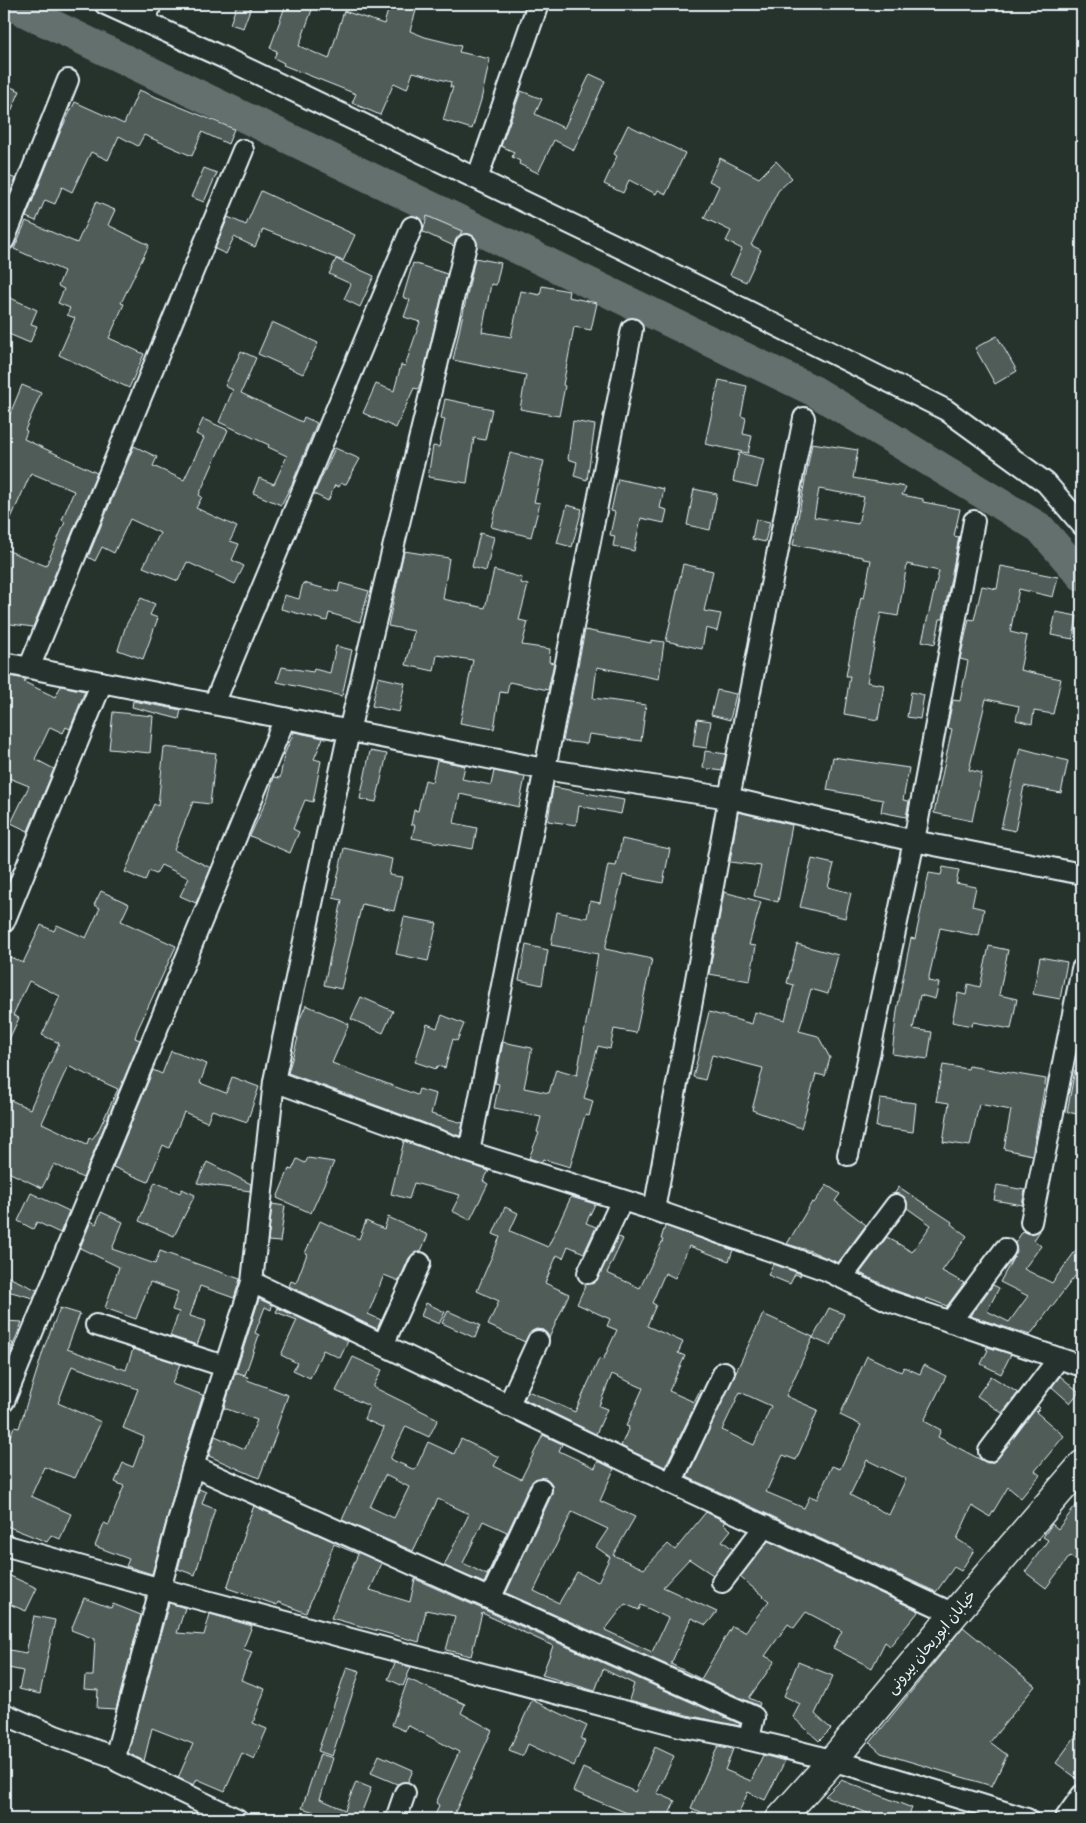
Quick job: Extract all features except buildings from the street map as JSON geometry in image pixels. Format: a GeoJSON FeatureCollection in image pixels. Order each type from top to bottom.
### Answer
{"type":"FeatureCollection","features":[{"type":"Feature","properties":{"kind":"street"},"geometry":{"type":"LineString","coordinates":[[105,4],[148,13],[477,179],[623,249],[946,410],[1046,483],[1082,525]]}},
{"type":"Feature","properties":{"kind":"street"},"geometry":{"type":"LineString","coordinates":[[477,179],[538,4]]}},
{"type":"Feature","properties":{"kind":"street"},"geometry":{"type":"LineString","coordinates":[[4,240],[68,80]]}},
{"type":"Feature","properties":{"kind":"street"},"geometry":{"type":"LineString","coordinates":[[29,668],[244,150]]}},
{"type":"Feature","properties":{"kind":"street"},"geometry":{"type":"LineString","coordinates":[[214,704],[412,227]]}},
{"type":"Feature","properties":{"kind":"street"},"geometry":{"type":"LineString","coordinates":[[117,1758],[193,1466],[252,1282],[274,1081],[350,731],[466,245]]}},
{"type":"Feature","properties":{"kind":"street"},"geometry":{"type":"LineString","coordinates":[[469,1152],[632,329]]}},
{"type":"Feature","properties":{"kind":"street"},"geometry":{"type":"LineString","coordinates":[[654,1210],[728,798],[804,418]]}},
{"type":"Feature","properties":{"kind":"street"},"geometry":{"type":"LineString","coordinates":[[848,1155],[914,841],[974,521]]}},
{"type":"Feature","properties":{"kind":"street"},"geometry":{"type":"LineString","coordinates":[[4,663],[544,769],[728,798],[914,841],[1082,874]]}},
{"type":"Feature","properties":{"kind":"street"},"geometry":{"type":"LineString","coordinates":[[4,922],[102,682]]}},
{"type":"Feature","properties":{"kind":"street"},"geometry":{"type":"LineString","coordinates":[[4,1401],[285,718]]}},
{"type":"Feature","properties":{"kind":"street"},"geometry":{"type":"LineString","coordinates":[[1031,1222],[1082,969]]}},
{"type":"Feature","properties":{"kind":"street"},"geometry":{"type":"LineString","coordinates":[[274,1081],[469,1152],[654,1210],[842,1277],[889,1301],[1082,1366]]}},
{"type":"Feature","properties":{"kind":"street"},"geometry":{"type":"LineString","coordinates":[[588,1273],[622,1200]]}},
{"type":"Feature","properties":{"kind":"street"},"geometry":{"type":"LineString","coordinates":[[842,1277],[896,1205]]}},
{"type":"Feature","properties":{"kind":"street"},"geometry":{"type":"LineString","coordinates":[[950,1322],[1005,1249]]}},
{"type":"Feature","properties":{"kind":"street"},"geometry":{"type":"LineString","coordinates":[[383,1345],[420,1264]]}},
{"type":"Feature","properties":{"kind":"street"},"geometry":{"type":"LineString","coordinates":[[252,1282],[508,1406],[954,1614]]}},
{"type":"Feature","properties":{"kind":"street"},"geometry":{"type":"LineString","coordinates":[[96,1325],[224,1366]]}},
{"type":"Feature","properties":{"kind":"street"},"geometry":{"type":"LineString","coordinates":[[508,1406],[538,1341]]}},
{"type":"Feature","properties":{"kind":"street"},"geometry":{"type":"LineString","coordinates":[[989,1451],[1059,1358]]}},
{"type":"Feature","properties":{"kind":"street"},"geometry":{"type":"LineString","coordinates":[[671,1483],[724,1372]]}},
{"type":"Feature","properties":{"kind":"street","name":"خیابان ابوریحان بیرونی"},"geometry":{"type":"LineString","coordinates":[[780,1819],[833,1760],[954,1614],[1082,1465]]}},
{"type":"Feature","properties":{"kind":"street"},"geometry":{"type":"LineString","coordinates":[[193,1466],[754,1717],[749,1738]]}},
{"type":"Feature","properties":{"kind":"street"},"geometry":{"type":"LineString","coordinates":[[490,1599],[541,1489]]}},
{"type":"Feature","properties":{"kind":"street"},"geometry":{"type":"LineString","coordinates":[[722,1582],[765,1526]]}},
{"type":"Feature","properties":{"kind":"street"},"geometry":{"type":"LineString","coordinates":[[4,1545],[161,1589],[684,1727],[749,1738],[833,1760],[1027,1819]]}},
{"type":"Feature","properties":{"kind":"street"},"geometry":{"type":"LineString","coordinates":[[4,1714],[55,1736],[117,1758],[119,1762],[237,1819]]}},
{"type":"Feature","properties":{"kind":"street"},"geometry":{"type":"LineString","coordinates":[[396,1819],[405,1793]]}},
{"type":"Feature","properties":{"kind":"street"},"geometry":{"type":"LineString","coordinates":[[1065,1819],[1082,1795]]}},
{"type":"Feature","properties":{"kind":"waterway"},"geometry":{"type":"LineString","coordinates":[[9,4],[814,391],[1040,528],[1082,576]]}}]}
